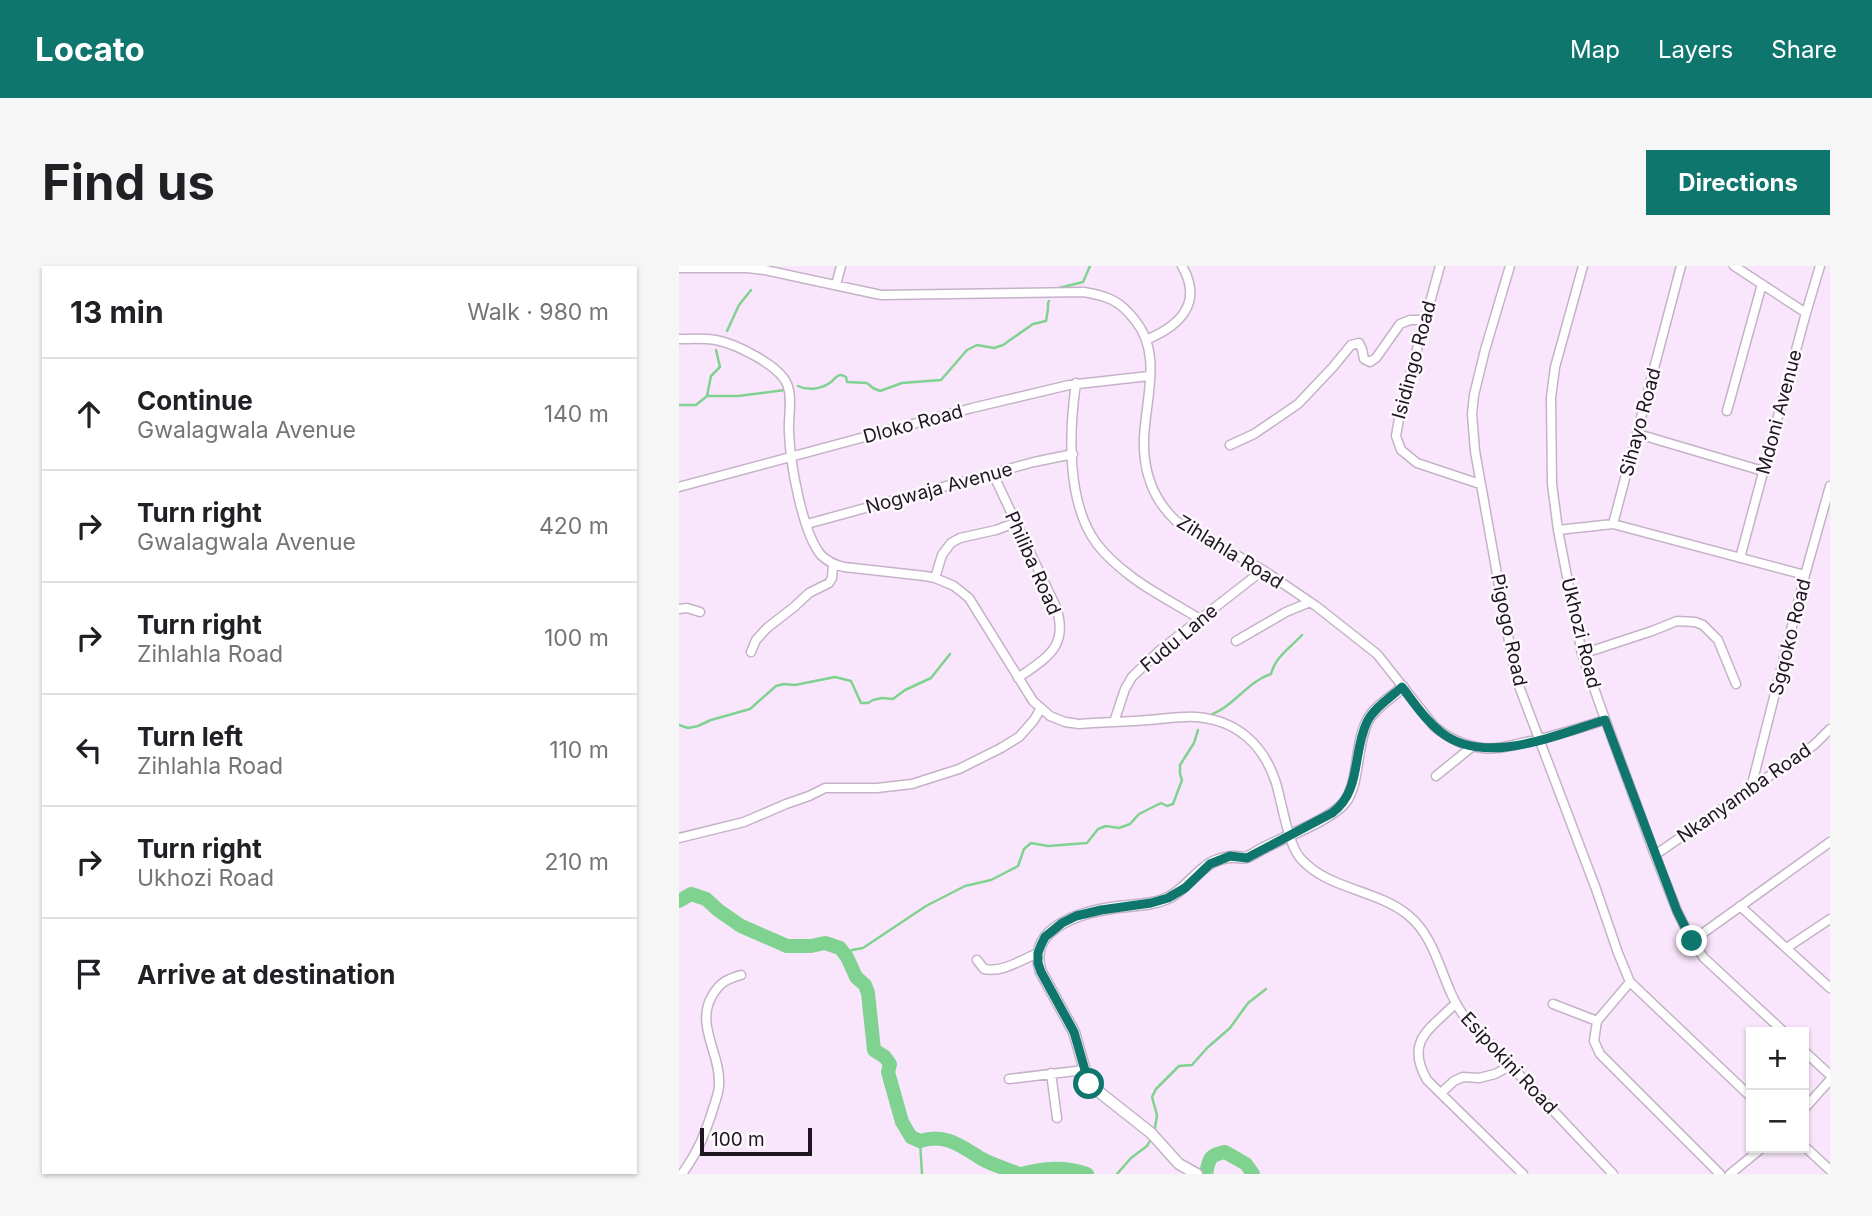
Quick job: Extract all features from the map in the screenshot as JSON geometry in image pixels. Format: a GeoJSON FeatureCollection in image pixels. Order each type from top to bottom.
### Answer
{"type":"FeatureCollection","features":[{"type":"Feature","properties":{"kind":"street"},"geometry":{"type":"LineString","coordinates":[[836,285],[841,266]]}},
{"type":"Feature","properties":{"kind":"street","name":"Isidingo Road"},"geometry":{"type":"LineString","coordinates":[[1440,266],[1401,407],[1397,441],[1404,455],[1417,463],[1481,484]]}},
{"type":"Feature","properties":{"kind":"street","name":"Pigogo Road"},"geometry":{"type":"LineString","coordinates":[[1510,266],[1474,395],[1472,414],[1475,451],[1519,686],[1630,982],[1746,1092]]}},
{"type":"Feature","properties":{"kind":"street","name":"Ukhozi Road"},"geometry":{"type":"LineString","coordinates":[[1583,266],[1555,368],[1551,398],[1552,485],[1558,530],[1583,654],[1655,855],[1692,941],[1704,958],[1779,1027]]}},
{"type":"Feature","properties":{"kind":"street","name":"Sihayo Road"},"geometry":{"type":"LineString","coordinates":[[1613,524],[1681,266]]}},
{"type":"Feature","properties":{"kind":"street"},"geometry":{"type":"LineString","coordinates":[[1734,266],[1805,313]]}},
{"type":"Feature","properties":{"kind":"street","name":"Mdoni Avenue"},"geometry":{"type":"LineString","coordinates":[[1740,558],[1820,266]]}},
{"type":"Feature","properties":{"kind":"street"},"geometry":{"type":"LineString","coordinates":[[679,268],[747,268],[889,296],[1084,292],[1121,304],[1148,340],[1179,321],[1185,313],[1191,296],[1183,267]]}},
{"type":"Feature","properties":{"kind":"street"},"geometry":{"type":"LineString","coordinates":[[1727,411],[1762,284]]}},
{"type":"Feature","properties":{"kind":"street"},"geometry":{"type":"LineString","coordinates":[[1230,445],[1254,434],[1298,404],[1351,345],[1357,342],[1361,344],[1362,356],[1370,362],[1376,358],[1400,324],[1410,320],[1425,320]]}},
{"type":"Feature","properties":{"kind":"street"},"geometry":{"type":"LineString","coordinates":[[679,339],[706,339],[725,343],[756,357],[779,372],[786,382],[790,456],[807,524],[819,553],[833,565],[829,583],[809,593],[767,628],[756,640],[751,652]]}},
{"type":"Feature","properties":{"kind":"street","name":"Zihlahla Road"},"geometry":{"type":"LineString","coordinates":[[1148,340],[1149,376],[1144,457],[1157,499],[1176,521],[1263,570],[1377,654],[1434,726],[1456,741],[1497,748],[1540,740],[1605,720]]}},
{"type":"Feature","properties":{"kind":"street","name":"Dloko Road"},"geometry":{"type":"LineString","coordinates":[[679,487],[972,408],[1076,383],[1149,376]]}},
{"type":"Feature","properties":{"kind":"street"},"geometry":{"type":"LineString","coordinates":[[1076,383],[1072,409],[1073,454],[1077,501],[1087,529],[1097,545],[1132,578],[1201,619]]}},
{"type":"Feature","properties":{"kind":"street"},"geometry":{"type":"LineString","coordinates":[[1638,434],[1763,471]]}},
{"type":"Feature","properties":{"kind":"street","name":"Nogwaja Avenue"},"geometry":{"type":"LineString","coordinates":[[807,524],[1034,462],[1073,454]]}},
{"type":"Feature","properties":{"kind":"street","name":"Philiba Road"},"geometry":{"type":"LineString","coordinates":[[993,474],[1056,607],[1061,628],[1056,647],[1019,678]]}},
{"type":"Feature","properties":{"kind":"street","name":"Sgqoko Road"},"geometry":{"type":"LineString","coordinates":[[1751,788],[1830,486]]}},
{"type":"Feature","properties":{"kind":"street"},"geometry":{"type":"LineString","coordinates":[[935,578],[942,555],[951,543],[1015,523]]}},
{"type":"Feature","properties":{"kind":"street"},"geometry":{"type":"LineString","coordinates":[[1558,530],[1613,524],[1805,575]]}},
{"type":"Feature","properties":{"kind":"street","name":"Esipokini Road"},"geometry":{"type":"LineString","coordinates":[[833,565],[935,578],[954,586],[968,598],[1034,701],[1050,716],[1079,724],[1194,717],[1215,720],[1235,728],[1260,749],[1272,770],[1299,857],[1311,869],[1328,879],[1399,909],[1421,928],[1432,946],[1455,1004],[1464,1016],[1609,1173]]}},
{"type":"Feature","properties":{"kind":"street","name":"Fudu Lane"},"geometry":{"type":"LineString","coordinates":[[1114,722],[1119,703],[1132,677],[1159,651],[1263,570]]}},
{"type":"Feature","properties":{"kind":"street"},"geometry":{"type":"LineString","coordinates":[[1236,641],[1286,612],[1310,603]]}},
{"type":"Feature","properties":{"kind":"street"},"geometry":{"type":"LineString","coordinates":[[679,609],[687,608],[700,612]]}},
{"type":"Feature","properties":{"kind":"street"},"geometry":{"type":"LineString","coordinates":[[1583,654],[1677,621],[1695,622],[1703,625],[1718,640],[1736,684]]}},
{"type":"Feature","properties":{"kind":"street"},"geometry":{"type":"LineString","coordinates":[[1197,1174],[1179,1164],[1150,1133],[1089,1084],[1074,1032],[1041,972],[1038,953],[1045,937],[1076,916],[1168,898],[1185,888],[1210,864],[1230,856],[1247,858],[1332,813],[1345,802],[1352,786],[1367,721],[1402,687]]}},
{"type":"Feature","properties":{"kind":"street"},"geometry":{"type":"LineString","coordinates":[[679,838],[744,822],[825,788],[877,788],[912,784],[959,769],[1019,737],[1041,708]]}},
{"type":"Feature","properties":{"kind":"street","name":"Nkanyamba Road"},"geometry":{"type":"LineString","coordinates":[[1655,855],[1814,745],[1830,729]]}},
{"type":"Feature","properties":{"kind":"street"},"geometry":{"type":"LineString","coordinates":[[1436,776],[1473,746]]}},
{"type":"Feature","properties":{"kind":"street"},"geometry":{"type":"LineString","coordinates":[[1692,941],[1830,842]]}},
{"type":"Feature","properties":{"kind":"street"},"geometry":{"type":"LineString","coordinates":[[1740,906],[1830,988]]}},
{"type":"Feature","properties":{"kind":"street"},"geometry":{"type":"LineString","coordinates":[[1787,947],[1830,919]]}},
{"type":"Feature","properties":{"kind":"street"},"geometry":{"type":"LineString","coordinates":[[977,960],[984,969],[991,970],[1011,965],[1038,953]]}},
{"type":"Feature","properties":{"kind":"street"},"geometry":{"type":"LineString","coordinates":[[682,1174],[697,1152],[707,1130],[719,1088],[718,1071],[707,1028],[707,1007],[724,980],[741,975]]}},
{"type":"Feature","properties":{"kind":"street"},"geometry":{"type":"LineString","coordinates":[[1630,982],[1597,1021],[1594,1041],[1600,1054],[1720,1174]]}},
{"type":"Feature","properties":{"kind":"street"},"geometry":{"type":"LineString","coordinates":[[1455,1004],[1426,1033],[1418,1049],[1420,1068],[1427,1080],[1523,1174]]}},
{"type":"Feature","properties":{"kind":"street"},"geometry":{"type":"LineString","coordinates":[[1553,1004],[1597,1021]]}},
{"type":"Feature","properties":{"kind":"street"},"geometry":{"type":"LineString","coordinates":[[1809,1056],[1830,1077],[1809,1103]]}},
{"type":"Feature","properties":{"kind":"street"},"geometry":{"type":"LineString","coordinates":[[1441,1093],[1463,1077],[1479,1078],[1510,1066]]}},
{"type":"Feature","properties":{"kind":"street"},"geometry":{"type":"LineString","coordinates":[[1009,1079],[1084,1070]]}},
{"type":"Feature","properties":{"kind":"street"},"geometry":{"type":"LineString","coordinates":[[1051,1073],[1057,1118]]}},
{"type":"Feature","properties":{"kind":"street"},"geometry":{"type":"LineString","coordinates":[[1809,1151],[1830,1170]]}},
{"type":"Feature","properties":{"kind":"street"},"geometry":{"type":"LineString","coordinates":[[1730,1174],[1756,1153]]}},
{"type":"Feature","properties":{"kind":"waterway"},"geometry":{"type":"LineString","coordinates":[[1059,288],[1083,282],[1090,266]]}},
{"type":"Feature","properties":{"kind":"waterway"},"geometry":{"type":"LineString","coordinates":[[727,331],[739,305],[751,290]]}},
{"type":"Feature","properties":{"kind":"waterway"},"geometry":{"type":"LineString","coordinates":[[798,386],[819,388],[841,375],[846,377],[847,382],[867,383],[880,391],[902,383],[941,380],[967,350],[977,345],[994,348],[1003,345],[1033,324],[1046,321],[1049,301]]}},
{"type":"Feature","properties":{"kind":"waterway"},"geometry":{"type":"LineString","coordinates":[[679,405],[696,405],[707,396],[711,376],[720,367],[716,350]]}},
{"type":"Feature","properties":{"kind":"waterway"},"geometry":{"type":"LineString","coordinates":[[708,396],[738,396],[785,390]]}},
{"type":"Feature","properties":{"kind":"waterway"},"geometry":{"type":"LineString","coordinates":[[1211,715],[1258,680],[1271,674],[1280,657],[1302,635]]}},
{"type":"Feature","properties":{"kind":"waterway"},"geometry":{"type":"LineString","coordinates":[[679,725],[688,728],[698,726],[750,709],[776,686],[835,677],[851,681],[861,703],[882,698],[893,699],[931,678],[950,654]]}},
{"type":"Feature","properties":{"kind":"waterway"},"geometry":{"type":"LineString","coordinates":[[845,954],[863,948],[926,906],[965,886],[991,880],[1018,866],[1024,849],[1031,843],[1048,846],[1087,843],[1098,829],[1106,826],[1119,828],[1130,824],[1139,814],[1161,803],[1167,806],[1173,804],[1182,780],[1180,765],[1194,743],[1198,730]]}},
{"type":"Feature","properties":{"kind":"waterway"},"geometry":{"type":"LineString","coordinates":[[679,901],[691,894],[706,899],[741,926],[787,946],[825,943],[840,948],[856,977],[865,985],[874,1050],[890,1064],[888,1072],[902,1122],[911,1137],[920,1141],[938,1139],[953,1142],[986,1161],[1019,1174]]}},
{"type":"Feature","properties":{"kind":"waterway"},"geometry":{"type":"LineString","coordinates":[[1154,1134],[1157,1115],[1152,1097],[1156,1089],[1179,1066],[1192,1065],[1230,1028],[1248,1003],[1266,989]]}},
{"type":"Feature","properties":{"kind":"waterway"},"geometry":{"type":"LineString","coordinates":[[1117,1174],[1151,1139]]}},
{"type":"Feature","properties":{"kind":"waterway"},"geometry":{"type":"LineString","coordinates":[[920,1141],[922,1174]]}},
{"type":"Feature","properties":{"kind":"waterway"},"geometry":{"type":"LineString","coordinates":[[1206,1174],[1211,1158],[1225,1152],[1246,1164],[1253,1174]]}},
{"type":"Feature","properties":{"kind":"waterway"},"geometry":{"type":"LineString","coordinates":[[1021,1174],[1054,1169],[1087,1174]]}},
{"type":"Feature","properties":{"kind":"route"},"geometry":{"type":"LineString","coordinates":[[1089,1084],[1074,1032],[1038,963],[1038,953],[1045,937],[1076,916],[1168,898],[1185,888],[1210,864],[1230,856],[1247,858],[1332,813],[1345,802],[1352,786],[1367,721],[1402,687],[1444,735],[1485,749],[1540,740],[1605,720],[1677,911],[1692,941]]}}]}
